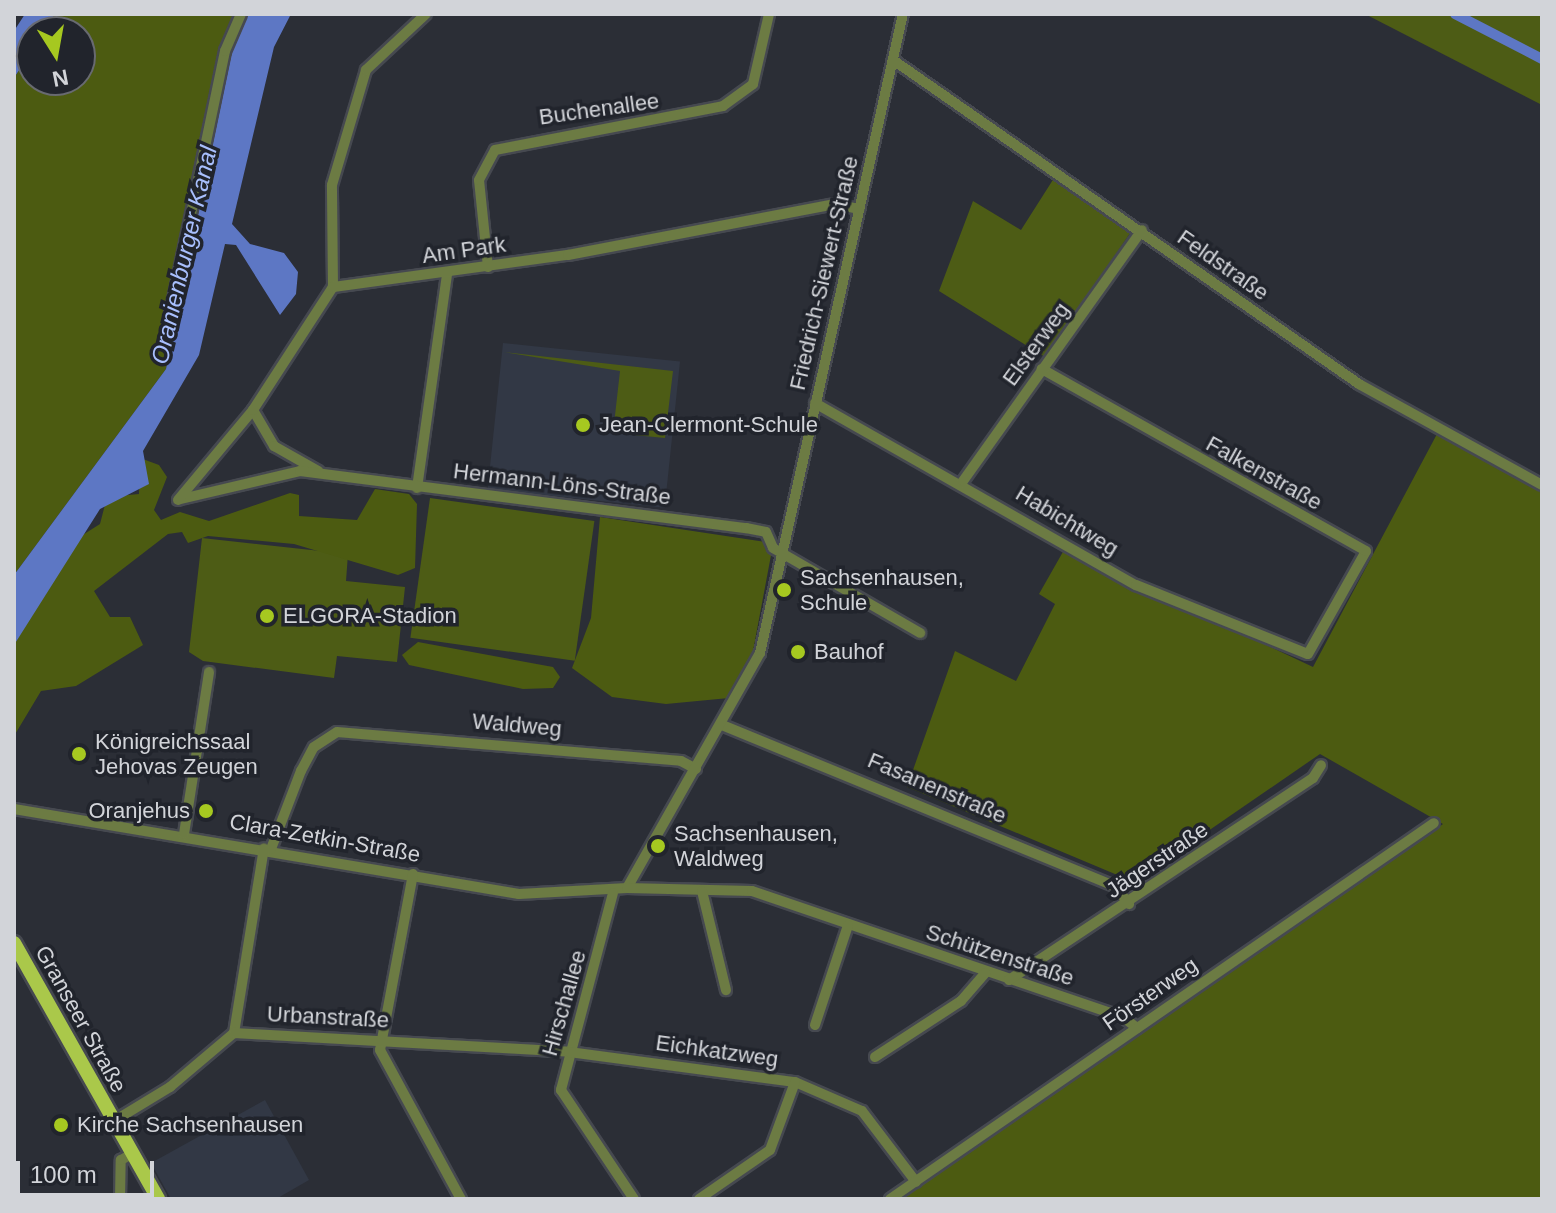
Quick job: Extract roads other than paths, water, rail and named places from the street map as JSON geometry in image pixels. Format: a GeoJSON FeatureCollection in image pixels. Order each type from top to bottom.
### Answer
{"type":"FeatureCollection","features":[{"type":"Feature","properties":{"kind":"main road","name":"Granseer Straße"},"geometry":{"type":"LineString","coordinates":[[14,943],[158,1199]]}},
{"type":"Feature","properties":{"kind":"street"},"geometry":{"type":"LineString","coordinates":[[168,324],[219,77],[241,14]]}},
{"type":"Feature","properties":{"kind":"street"},"geometry":{"type":"LineString","coordinates":[[253,410],[333,287],[332,185],[366,70],[426,14]]}},
{"type":"Feature","properties":{"kind":"street","name":"Buchenallee"},"geometry":{"type":"LineString","coordinates":[[488,267],[479,180],[495,150],[723,106],[753,84],[769,14]]}},
{"type":"Feature","properties":{"kind":"street","name":"Friedrich-Siewert-Straße"},"geometry":{"type":"LineString","coordinates":[[627,888],[760,653],[903,14]]}},
{"type":"Feature","properties":{"kind":"street","name":"Feldstraße"},"geometry":{"type":"LineString","coordinates":[[893,60],[1142,230],[1359,384],[1542,485]]}},
{"type":"Feature","properties":{"kind":"street","name":"Am Park"},"geometry":{"type":"LineString","coordinates":[[333,287],[447,274],[835,204],[859,209]]}},
{"type":"Feature","properties":{"kind":"street","name":"Elsterweg"},"geometry":{"type":"LineString","coordinates":[[963,481],[1142,230]]}},
{"type":"Feature","properties":{"kind":"street"},"geometry":{"type":"LineString","coordinates":[[417,488],[447,274]]}},
{"type":"Feature","properties":{"kind":"street","name":"Falkenstraße"},"geometry":{"type":"LineString","coordinates":[[1042,369],[1366,551],[1308,654]]}},
{"type":"Feature","properties":{"kind":"street","name":"Habichtweg"},"geometry":{"type":"LineString","coordinates":[[815,403],[963,481],[1136,585],[1308,654]]}},
{"type":"Feature","properties":{"kind":"street","name":"Hermann-Löns-Straße"},"geometry":{"type":"LineString","coordinates":[[324,474],[274,446],[253,410],[178,500],[288,472],[324,474],[756,530],[770,535],[782,553],[920,633]]}},
{"type":"Feature","properties":{"kind":"street"},"geometry":{"type":"LineString","coordinates":[[184,834],[209,672]]}},
{"type":"Feature","properties":{"kind":"street","name":"Fasanenstraße"},"geometry":{"type":"LineString","coordinates":[[722,725],[1115,886],[1129,904]]}},
{"type":"Feature","properties":{"kind":"street","name":"Waldweg"},"geometry":{"type":"LineString","coordinates":[[267,848],[301,771],[332,733],[503,743],[681,761],[696,769]]}},
{"type":"Feature","properties":{"kind":"street","name":"Jägerstraße"},"geometry":{"type":"LineString","coordinates":[[1009,980],[1129,904],[1313,778],[1321,765]]}},
{"type":"Feature","properties":{"kind":"street","name":"Clara-Zetkin-Straße"},"geometry":{"type":"LineString","coordinates":[[14,809],[184,834],[519,894],[613,893],[627,888]]}},
{"type":"Feature","properties":{"kind":"street","name":"Försterweg"},"geometry":{"type":"LineString","coordinates":[[890,1199],[1434,823]]}},
{"type":"Feature","properties":{"kind":"street"},"geometry":{"type":"LineString","coordinates":[[234,1033],[267,848]]}},
{"type":"Feature","properties":{"kind":"street"},"geometry":{"type":"LineString","coordinates":[[413,874],[380,1050],[461,1199]]}},
{"type":"Feature","properties":{"kind":"street","name":"Schützenstraße"},"geometry":{"type":"LineString","coordinates":[[627,888],[752,891],[1137,1028]]}},
{"type":"Feature","properties":{"kind":"street"},"geometry":{"type":"LineString","coordinates":[[702,891],[726,990]]}},
{"type":"Feature","properties":{"kind":"street","name":"Hirschallee"},"geometry":{"type":"LineString","coordinates":[[613,893],[561,1090],[634,1199]]}},
{"type":"Feature","properties":{"kind":"street"},"geometry":{"type":"LineString","coordinates":[[815,1025],[848,925]]}},
{"type":"Feature","properties":{"kind":"street"},"geometry":{"type":"LineString","coordinates":[[875,1057],[961,1001],[985,973]]}},
{"type":"Feature","properties":{"kind":"street","name":"Urbanstraße"},"geometry":{"type":"LineString","coordinates":[[114,1121],[170,1087],[234,1033],[569,1052]]}},
{"type":"Feature","properties":{"kind":"street","name":"Eichkatzweg"},"geometry":{"type":"LineString","coordinates":[[569,1052],[795,1082],[862,1111],[916,1182]]}},
{"type":"Feature","properties":{"kind":"street"},"geometry":{"type":"LineString","coordinates":[[699,1199],[770,1150],[795,1082]]}},
{"type":"Feature","properties":{"kind":"street"},"geometry":{"type":"LineString","coordinates":[[120,1199],[121,1160],[132,1154]]}},
{"type":"Feature","properties":{"kind":"water"},"geometry":{"type":"Polygon","coordinates":[[[25,14],[55,14],[54,16],[25,14]]]}},
{"type":"Feature","properties":{"kind":"water"},"geometry":{"type":"Polygon","coordinates":[[[247,14],[291,14],[274,47],[232,224],[250,244],[284,253],[298,272],[296,294],[280,315],[236,245],[225,244],[199,355],[143,451],[149,484],[100,509],[14,645],[14,575],[166,369],[225,68],[247,14]]]}},
{"type":"Feature","properties":{"kind":"water"},"geometry":{"type":"Polygon","coordinates":[[[16,28],[14,78],[14,31],[16,28]]]}},
{"type":"Feature","properties":{"kind":"waterway"},"geometry":{"type":"LineString","coordinates":[[1455,14],[1542,59]]}},
{"type":"Feature","properties":{"kind":"place","name":"Jean-Clermont-Schule"},"geometry":{"type":"Point","coordinates":[583,425]}},
{"type":"Feature","properties":{"kind":"place","name":"Sachsenhausen, Schule"},"geometry":{"type":"Point","coordinates":[784,590]}},
{"type":"Feature","properties":{"kind":"place","name":"ELGORA-Stadion"},"geometry":{"type":"Point","coordinates":[267,616]}},
{"type":"Feature","properties":{"kind":"place","name":"Bauhof"},"geometry":{"type":"Point","coordinates":[798,652]}},
{"type":"Feature","properties":{"kind":"place","name":"Königreichssaal Jehovas Zeugen"},"geometry":{"type":"Point","coordinates":[79,754]}},
{"type":"Feature","properties":{"kind":"place","name":"Oranjehus"},"geometry":{"type":"Point","coordinates":[206,811]}},
{"type":"Feature","properties":{"kind":"place","name":"Sachsenhausen, Waldweg"},"geometry":{"type":"Point","coordinates":[658,846]}},
{"type":"Feature","properties":{"kind":"place","name":"Kirche Sachsenhausen"},"geometry":{"type":"Point","coordinates":[61,1125]}},
{"type":"Feature","properties":{"kind":"water label","name":"Oranienburger Kanal"},"geometry":{"type":"Point","coordinates":[184,255]}}]}
